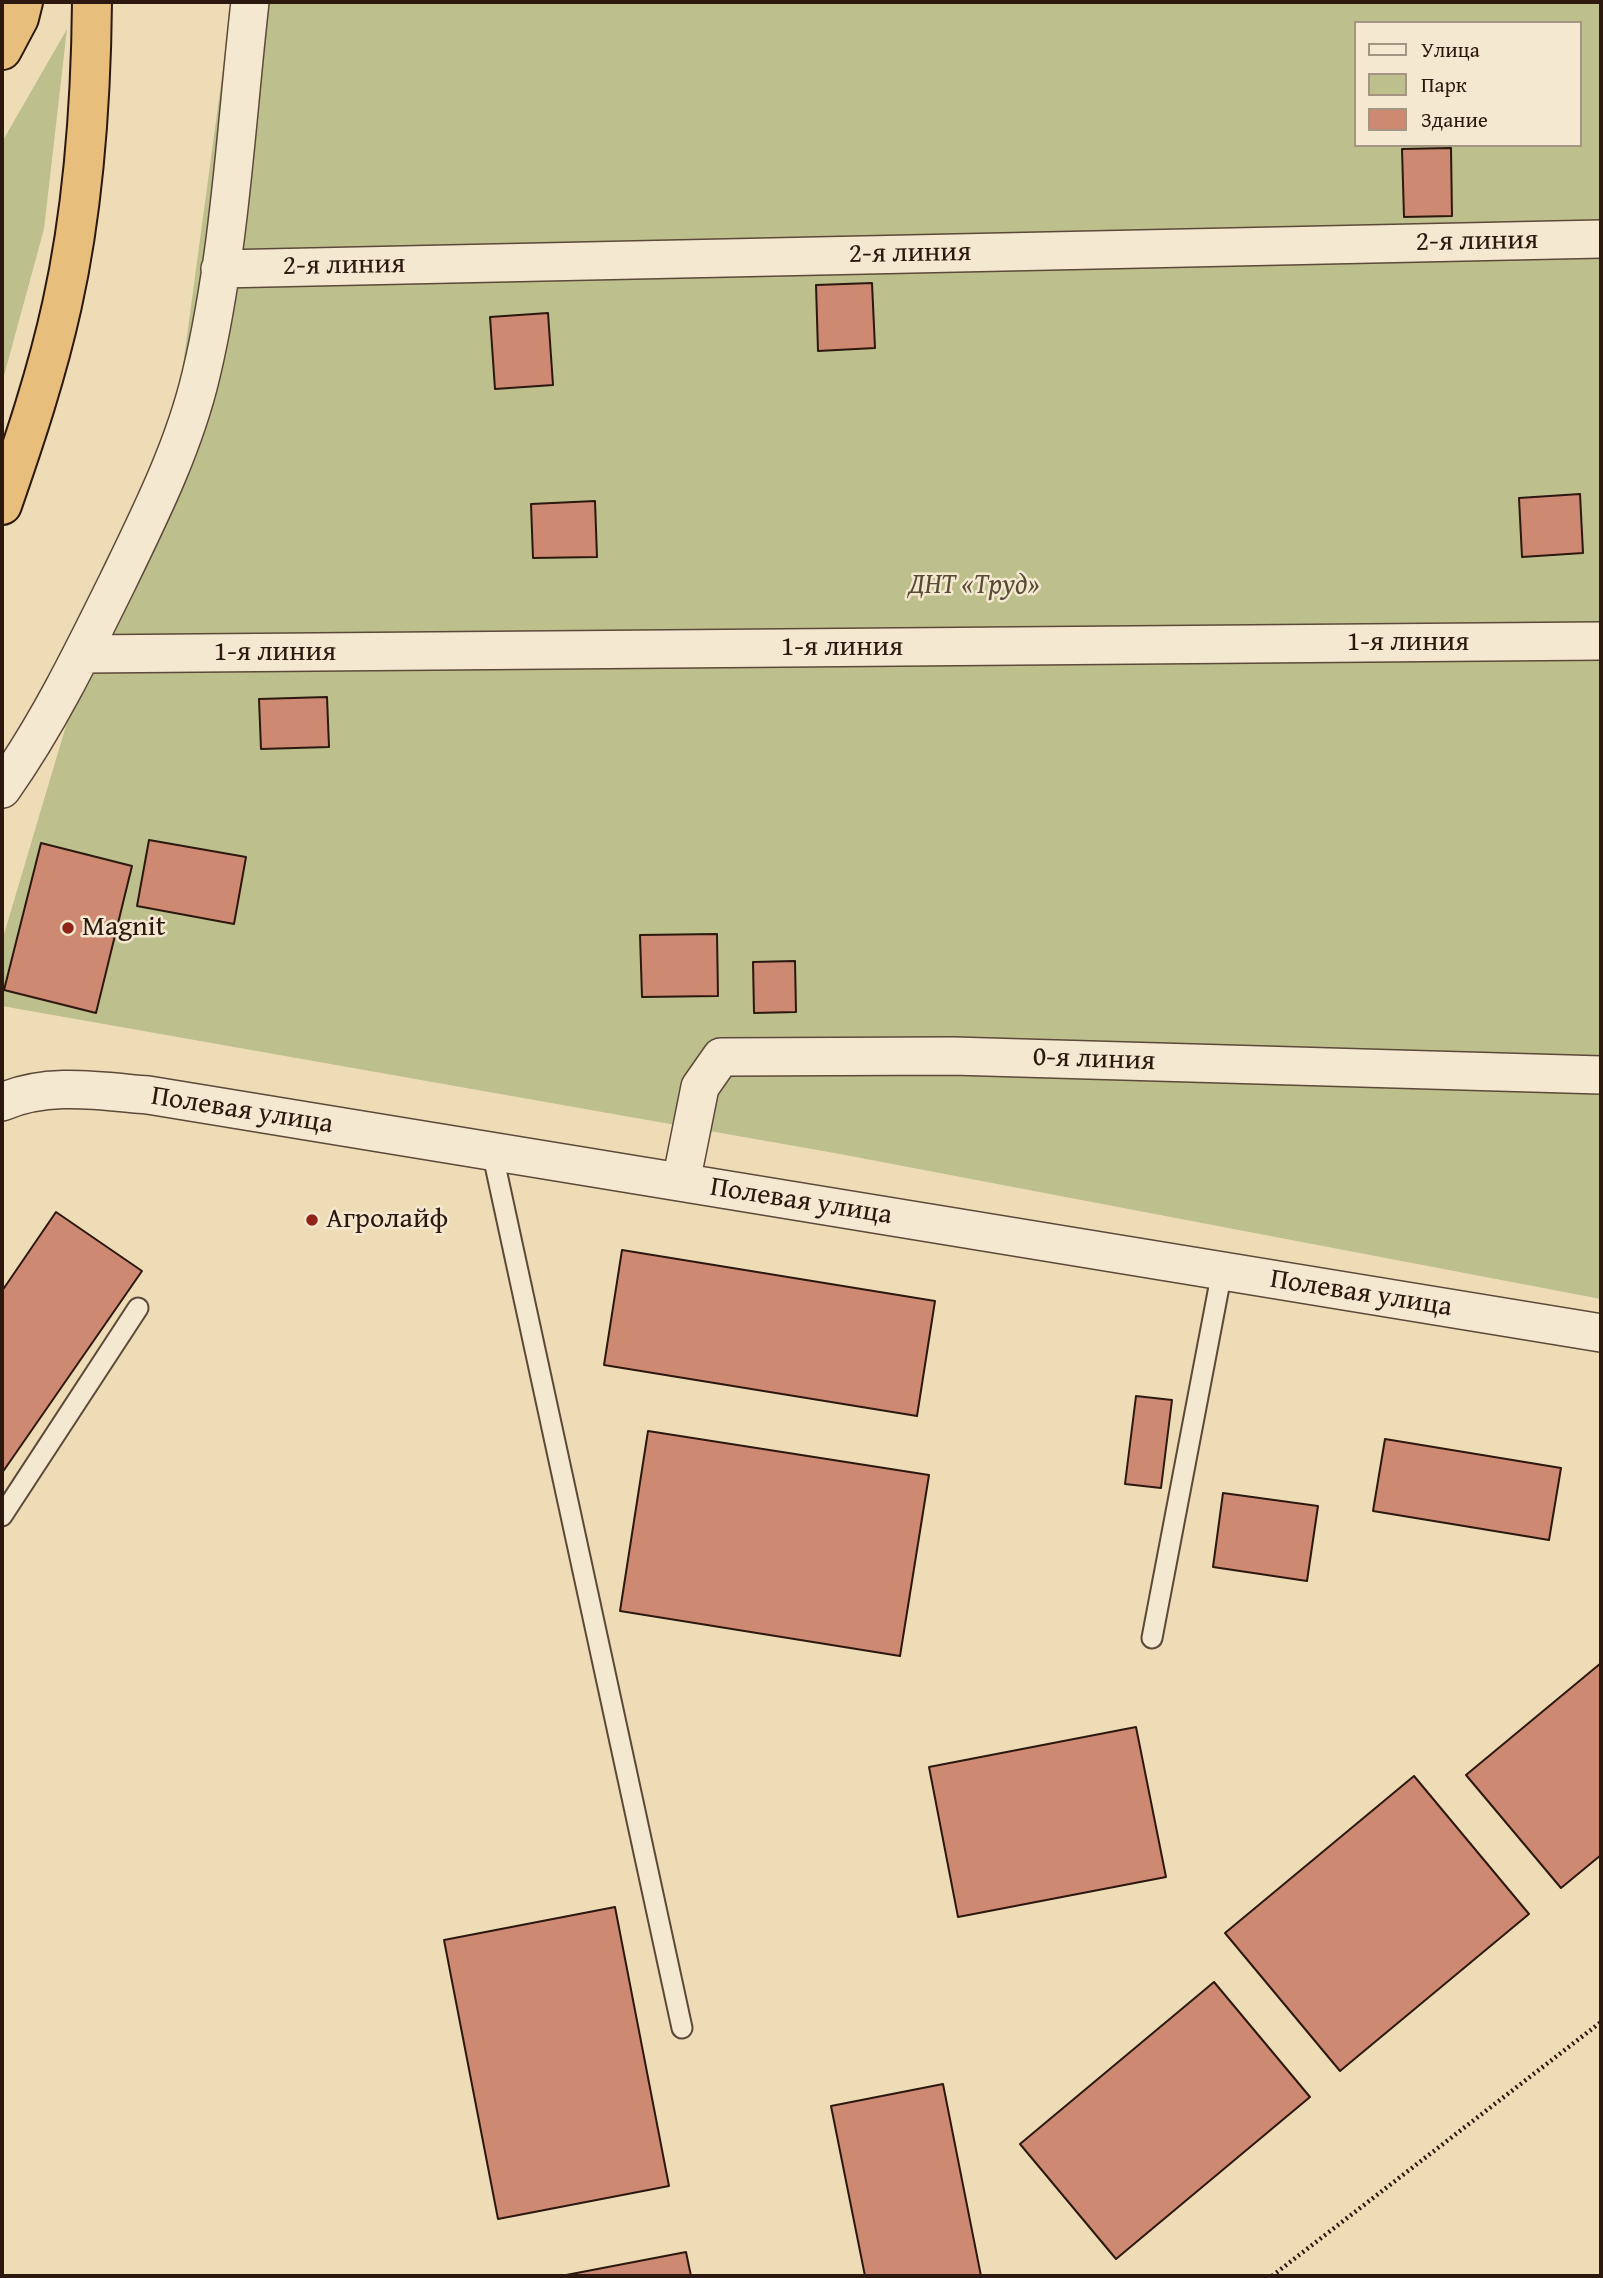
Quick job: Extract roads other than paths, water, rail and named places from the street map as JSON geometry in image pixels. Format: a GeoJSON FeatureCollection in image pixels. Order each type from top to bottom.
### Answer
{"type":"FeatureCollection","features":[{"type":"Feature","properties":{"kind":"highway"},"geometry":{"type":"LineString","coordinates":[[2,50],[19,18],[23,2]]}},
{"type":"Feature","properties":{"kind":"highway"},"geometry":{"type":"LineString","coordinates":[[2,505],[33,416],[63,304],[82,187],[91,63],[92,2]]}},
{"type":"Feature","properties":{"kind":"street"},"geometry":{"type":"LineString","coordinates":[[2,789],[27,754],[82,654],[162,490],[201,376],[220,269],[250,2]]}},
{"type":"Feature","properties":{"kind":"street","name":"2-я линия"},"geometry":{"type":"LineString","coordinates":[[220,269],[1601,239]]}},
{"type":"Feature","properties":{"kind":"street","name":"1-я линия"},"geometry":{"type":"LineString","coordinates":[[82,654],[1601,641]]}},
{"type":"Feature","properties":{"kind":"street","name":"0-я линия"},"geometry":{"type":"LineString","coordinates":[[681,1182],[700,1087],[721,1056],[953,1056],[1601,1075]]}},
{"type":"Feature","properties":{"kind":"street","name":"Полевая улица"},"geometry":{"type":"LineString","coordinates":[[2,1102],[18,1095],[70,1088],[148,1095],[1601,1334]]}},
{"type":"Feature","properties":{"kind":"lane"},"geometry":{"type":"LineString","coordinates":[[492,1151],[682,2028]]}},
{"type":"Feature","properties":{"kind":"lane"},"geometry":{"type":"LineString","coordinates":[[1152,1638],[1222,1271]]}},
{"type":"Feature","properties":{"kind":"lane"},"geometry":{"type":"LineString","coordinates":[[2,1516],[138,1308]]}},
{"type":"Feature","properties":{"kind":"place","name":"Magnit"},"geometry":{"type":"Point","coordinates":[68,928]}},
{"type":"Feature","properties":{"kind":"place","name":"Агролайф"},"geometry":{"type":"Point","coordinates":[312,1220]}},
{"type":"Feature","properties":{"kind":"park label","name":"ДНТ «Труд»"},"geometry":{"type":"Point","coordinates":[974,586]}}]}
